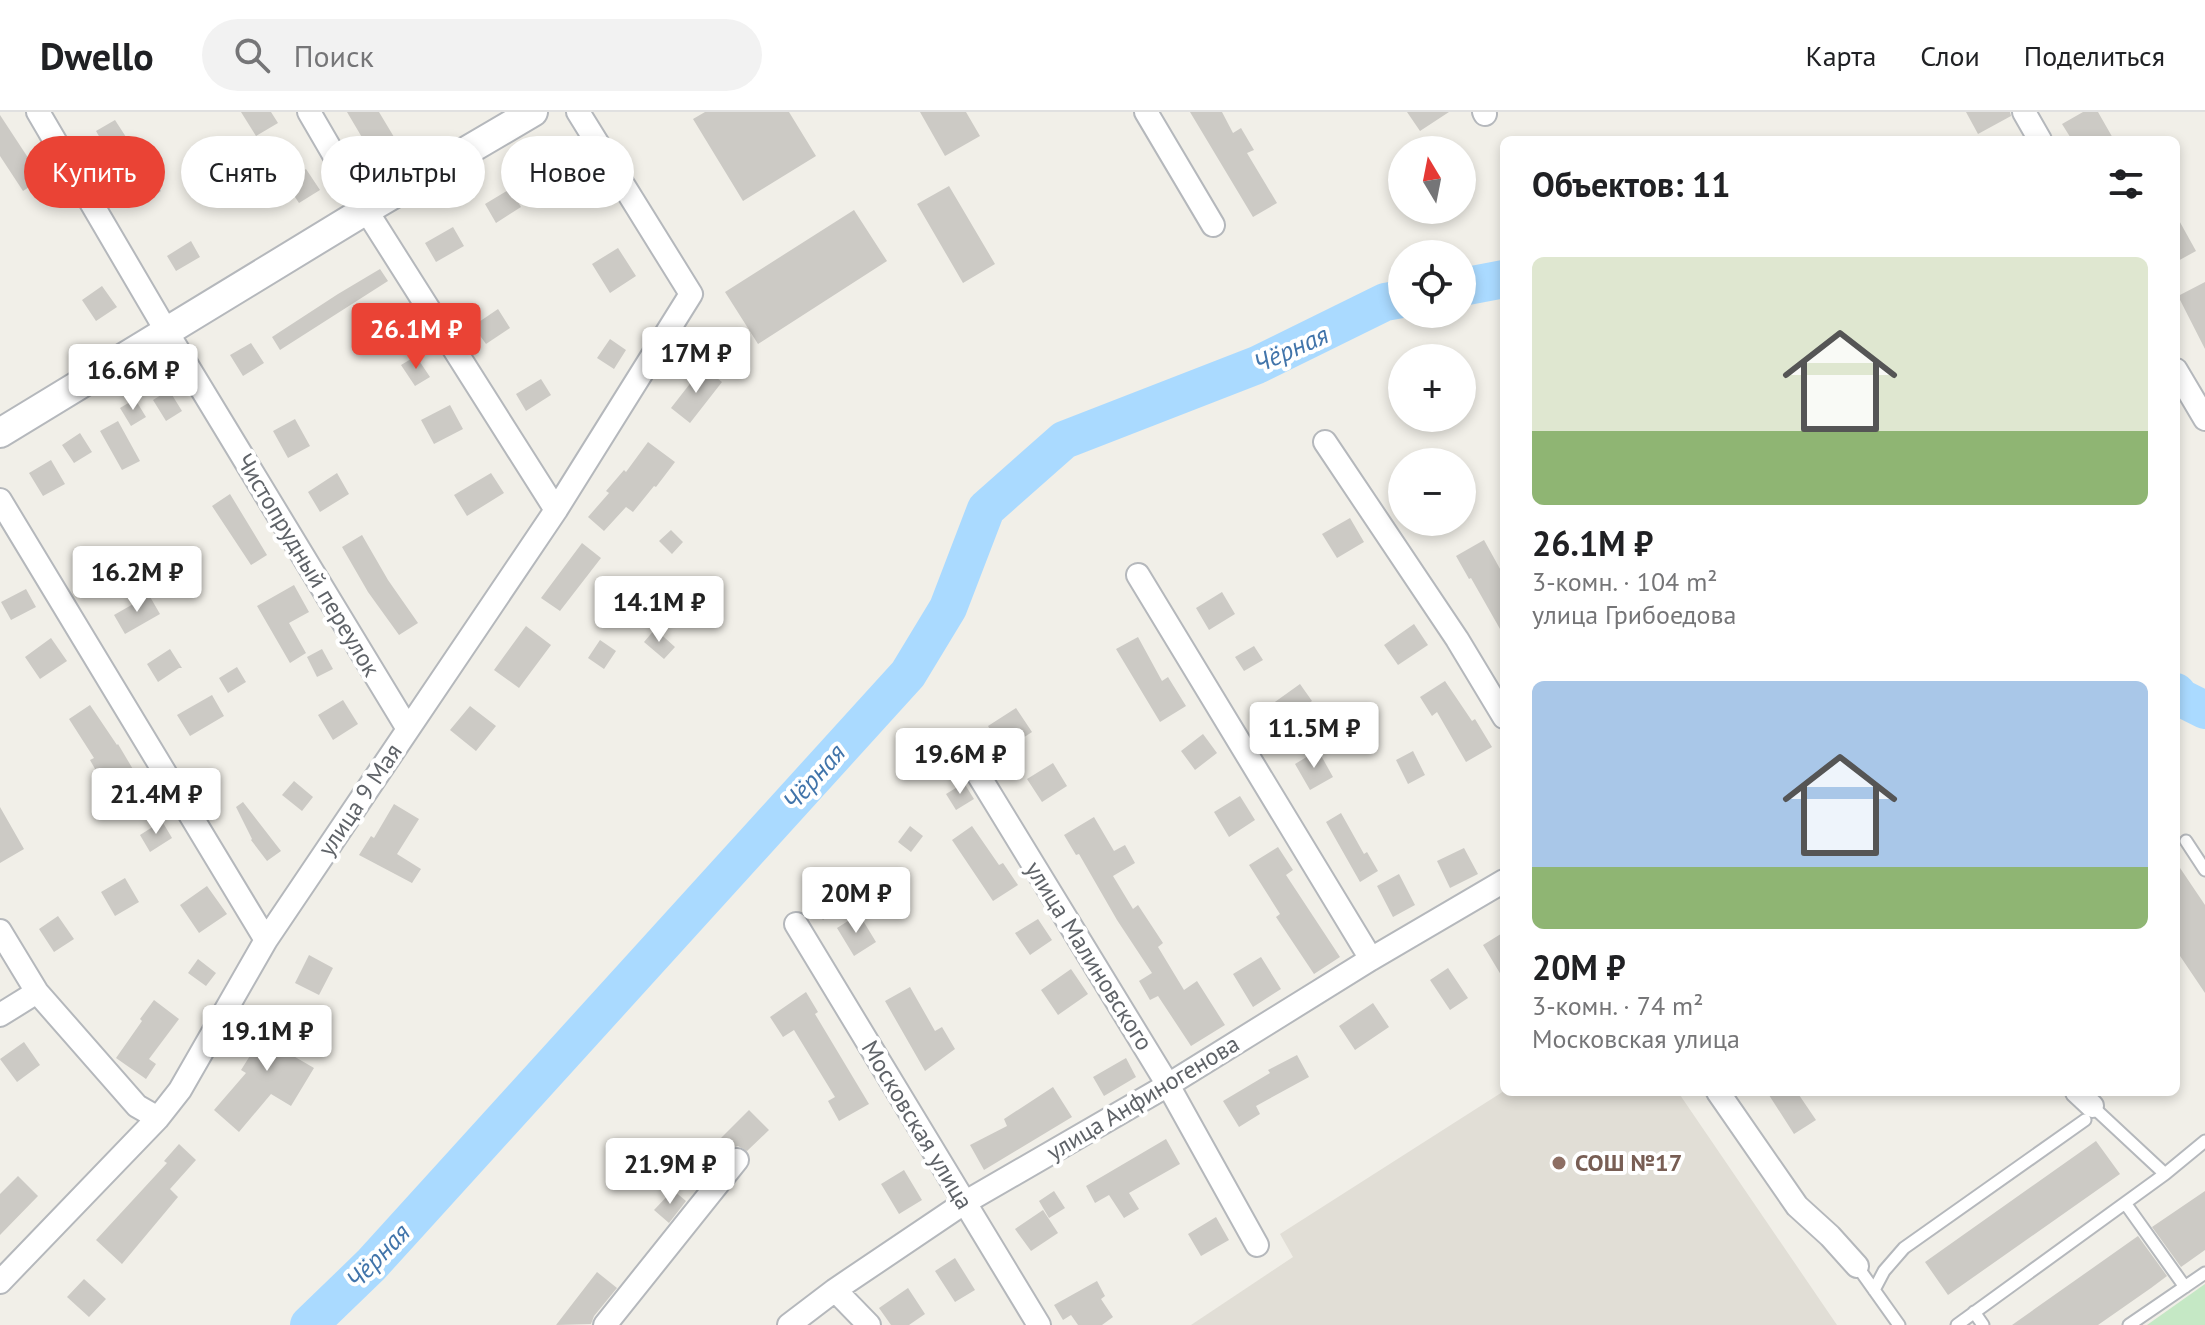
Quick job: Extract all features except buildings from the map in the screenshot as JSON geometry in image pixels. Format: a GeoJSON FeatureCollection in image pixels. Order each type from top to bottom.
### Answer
{"type":"FeatureCollection","features":[{"type":"Feature","properties":{"kind":"street","name":"Чистопрудный переулок"},"geometry":{"type":"LineString","coordinates":[[38,112],[167,332],[408,729]]}},
{"type":"Feature","properties":{"kind":"street"},"geometry":{"type":"LineString","coordinates":[[309,112],[366,210],[556,510]]}},
{"type":"Feature","properties":{"kind":"street"},"geometry":{"type":"LineString","coordinates":[[0,433],[533,112]]}},
{"type":"Feature","properties":{"kind":"street","name":"улица 9 Мая"},"geometry":{"type":"LineString","coordinates":[[0,1282],[158,1118],[180,1090],[266,940],[556,510],[691,294],[578,112]]}},
{"type":"Feature","properties":{"kind":"street"},"geometry":{"type":"LineString","coordinates":[[1146,112],[1213,225]]}},
{"type":"Feature","properties":{"kind":"street"},"geometry":{"type":"LineString","coordinates":[[2024,112],[2038,136]]}},
{"type":"Feature","properties":{"kind":"street"},"geometry":{"type":"LineString","coordinates":[[2180,377],[2205,419]]}},
{"type":"Feature","properties":{"kind":"street"},"geometry":{"type":"LineString","coordinates":[[1325,442],[1457,639],[1500,710]]}},
{"type":"Feature","properties":{"kind":"street"},"geometry":{"type":"LineString","coordinates":[[0,500],[266,940]]}},
{"type":"Feature","properties":{"kind":"street"},"geometry":{"type":"LineString","coordinates":[[1138,575],[1371,959]]}},
{"type":"Feature","properties":{"kind":"street","name":"улица Малиновского"},"geometry":{"type":"LineString","coordinates":[[965,753],[1168,1085],[1257,1245]]}},
{"type":"Feature","properties":{"kind":"street","name":"улица Анфиногенова"},"geometry":{"type":"LineString","coordinates":[[789,1325],[835,1290],[964,1203],[1168,1085],[1500,883]]}},
{"type":"Feature","properties":{"kind":"street","name":"Московская улица"},"geometry":{"type":"LineString","coordinates":[[796,924],[1039,1325]]}},
{"type":"Feature","properties":{"kind":"street"},"geometry":{"type":"LineString","coordinates":[[0,931],[37,992],[137,1106],[158,1118]]}},
{"type":"Feature","properties":{"kind":"street"},"geometry":{"type":"LineString","coordinates":[[0,1015],[37,992]]}},
{"type":"Feature","properties":{"kind":"street"},"geometry":{"type":"LineString","coordinates":[[1721,1096],[1797,1206],[1857,1266]]}},
{"type":"Feature","properties":{"kind":"street"},"geometry":{"type":"LineString","coordinates":[[605,1325],[737,1160]]}},
{"type":"Feature","properties":{"kind":"street"},"geometry":{"type":"LineString","coordinates":[[835,1290],[869,1325]]}},
{"type":"Feature","properties":{"kind":"lane"},"geometry":{"type":"LineString","coordinates":[[2186,841],[2205,870]]}},
{"type":"Feature","properties":{"kind":"lane"},"geometry":{"type":"LineString","coordinates":[[1874,1290],[1884,1271],[1904,1248],[2085,1106],[2165,1174]]}},
{"type":"Feature","properties":{"kind":"lane"},"geometry":{"type":"LineString","coordinates":[[1957,1325],[2165,1174],[2205,1141]]}},
{"type":"Feature","properties":{"kind":"lane"},"geometry":{"type":"LineString","coordinates":[[2125,1203],[2185,1287]]}},
{"type":"Feature","properties":{"kind":"lane"},"geometry":{"type":"LineString","coordinates":[[1857,1266],[1899,1325]]}},
{"type":"Feature","properties":{"kind":"lane"},"geometry":{"type":"LineString","coordinates":[[2129,1325],[2205,1273]]}},
{"type":"Feature","properties":{"kind":"lane"},"geometry":{"type":"LineString","coordinates":[[1974,1312],[1983,1325]]}},
{"type":"Feature","properties":{"kind":"shaded area","name":"СОШ №17"},"geometry":{"type":"Polygon","coordinates":[[[1500,1094],[1500,1096],[1681,1096],[1837,1325],[1191,1325],[1293,1257],[1280,1234],[1500,1094]]]}},
{"type":"Feature","properties":{"kind":"green space"},"geometry":{"type":"Polygon","coordinates":[[[2205,1284],[2205,1325],[2147,1325],[2205,1284]]]}},
{"type":"Feature","properties":{"kind":"waterway","name":"Чёрная"},"geometry":{"type":"LineString","coordinates":[[1476,284],[1500,280]]}},
{"type":"Feature","properties":{"kind":"waterway","name":"Чёрная"},"geometry":{"type":"LineString","coordinates":[[309,1325],[371,1265],[908,674],[948,608],[986,509],[1064,440],[1257,365],[1388,301]]}},
{"type":"Feature","properties":{"kind":"waterway","name":"Чёрная"},"geometry":{"type":"LineString","coordinates":[[2180,697],[2205,710]]}},
{"type":"Feature","properties":{"kind":"place","name":"СОШ №17"},"geometry":{"type":"Point","coordinates":[1559,1163]}}]}
